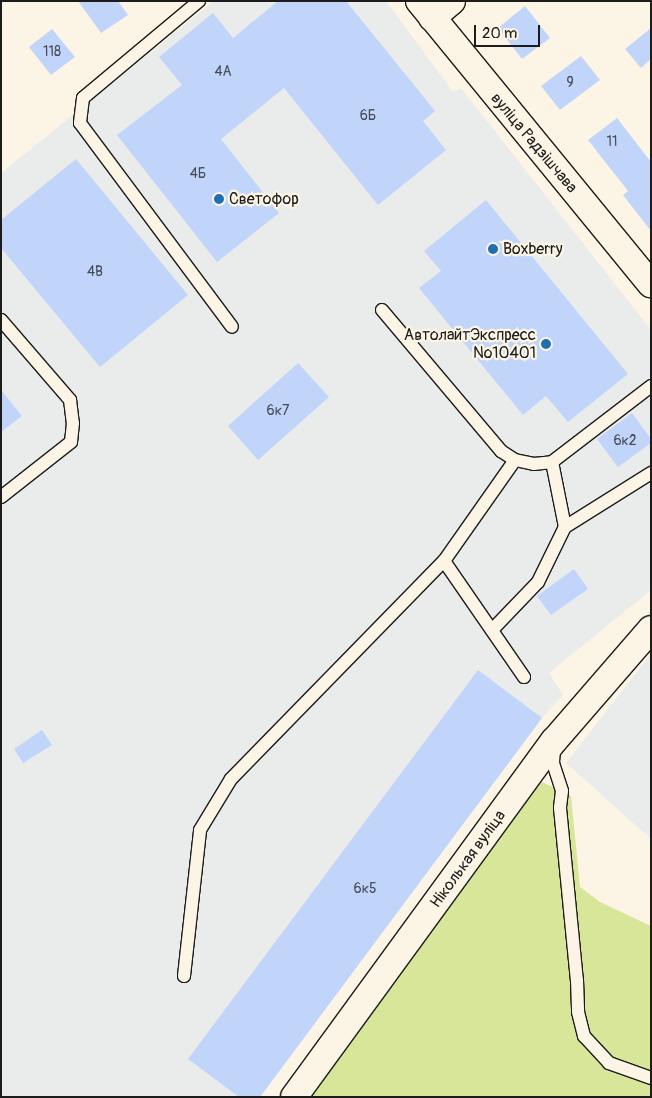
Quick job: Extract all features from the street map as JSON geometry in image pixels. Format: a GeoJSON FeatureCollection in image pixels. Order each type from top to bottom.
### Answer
{"type":"FeatureCollection","features":[{"type":"Feature","properties":{"kind":"street"},"geometry":{"type":"LineString","coordinates":[[425,10],[452,1]]}},
{"type":"Feature","properties":{"kind":"street","name":"вуліца Радзішчава"},"geometry":{"type":"LineString","coordinates":[[425,10],[651,284]]}},
{"type":"Feature","properties":{"kind":"street","name":"Ніколькая вуліца"},"geometry":{"type":"LineString","coordinates":[[294,1097],[554,741],[651,629]]}},
{"type":"Feature","properties":{"kind":"lane"},"geometry":{"type":"LineString","coordinates":[[199,1],[83,98],[80,122],[232,327]]}},
{"type":"Feature","properties":{"kind":"lane"},"geometry":{"type":"LineString","coordinates":[[382,310],[502,451],[515,460],[534,464],[552,462],[650,388]]}},
{"type":"Feature","properties":{"kind":"lane"},"geometry":{"type":"LineString","coordinates":[[1,320],[70,400],[73,423],[71,442],[1,497]]}},
{"type":"Feature","properties":{"kind":"lane"},"geometry":{"type":"LineString","coordinates":[[184,976],[200,830],[231,779],[444,561],[515,460]]}},
{"type":"Feature","properties":{"kind":"lane"},"geometry":{"type":"LineString","coordinates":[[552,462],[565,527]]}},
{"type":"Feature","properties":{"kind":"lane"},"geometry":{"type":"LineString","coordinates":[[492,630],[538,582],[565,527],[651,473]]}},
{"type":"Feature","properties":{"kind":"lane"},"geometry":{"type":"LineString","coordinates":[[444,561],[524,677]]}},
{"type":"Feature","properties":{"kind":"lane"},"geometry":{"type":"LineString","coordinates":[[554,741],[553,763],[562,791],[560,808],[577,980],[578,1012],[584,1036],[609,1063],[651,1078]]}},
{"type":"Feature","properties":{"kind":"shaded area"},"geometry":{"type":"Polygon","coordinates":[[[214,1],[386,1],[453,92],[461,88],[651,330],[651,590],[549,673],[563,695],[542,718],[260,1097],[1,1097],[1,173],[214,1]]]}},
{"type":"Feature","properties":{"kind":"shaded area"},"geometry":{"type":"Polygon","coordinates":[[[651,655],[651,839],[566,763],[651,655]]]}},
{"type":"Feature","properties":{"kind":"green space"},"geometry":{"type":"Polygon","coordinates":[[[538,780],[571,796],[580,887],[600,902],[651,926],[651,1097],[306,1097],[538,780]]]}},
{"type":"Feature","properties":{"kind":"building"},"geometry":{"type":"Polygon","coordinates":[[[78,1],[118,1],[128,15],[101,33],[78,1]]]}},
{"type":"Feature","properties":{"kind":"building"},"geometry":{"type":"Polygon","coordinates":[[[278,1],[346,1],[435,111],[423,121],[446,150],[378,205],[284,88],[221,139],[279,213],[217,262],[117,135],[182,85],[159,57],[213,13],[233,38],[278,1]]]}},
{"type":"Feature","properties":{"kind":"building"},"geometry":{"type":"Polygon","coordinates":[[[525,6],[550,38],[522,59],[498,28],[525,6]]]}},
{"type":"Feature","properties":{"kind":"building"},"geometry":{"type":"Polygon","coordinates":[[[651,28],[651,59],[641,68],[625,49],[651,28]]]}},
{"type":"Feature","properties":{"kind":"building"},"geometry":{"type":"Polygon","coordinates":[[[52,29],[75,57],[51,75],[29,47],[52,29]]]}},
{"type":"Feature","properties":{"kind":"building"},"geometry":{"type":"Polygon","coordinates":[[[581,56],[600,80],[560,110],[541,86],[581,56]]]}},
{"type":"Feature","properties":{"kind":"building"},"geometry":{"type":"Polygon","coordinates":[[[617,118],[651,162],[651,231],[623,195],[628,191],[588,140],[617,118]]]}},
{"type":"Feature","properties":{"kind":"building"},"geometry":{"type":"Polygon","coordinates":[[[76,159],[188,295],[100,367],[1,248],[1,220],[76,159]]]}},
{"type":"Feature","properties":{"kind":"building"},"geometry":{"type":"Polygon","coordinates":[[[486,200],[628,374],[568,422],[546,396],[523,415],[419,288],[441,271],[424,251],[486,200]]]}},
{"type":"Feature","properties":{"kind":"building"},"geometry":{"type":"Polygon","coordinates":[[[298,363],[329,397],[258,460],[228,426],[298,363]]]}},
{"type":"Feature","properties":{"kind":"building"},"geometry":{"type":"Polygon","coordinates":[[[1,390],[22,416],[1,432],[1,390]]]}},
{"type":"Feature","properties":{"kind":"building"},"geometry":{"type":"Polygon","coordinates":[[[632,413],[651,439],[651,443],[618,467],[597,439],[632,413]]]}},
{"type":"Feature","properties":{"kind":"building"},"geometry":{"type":"Polygon","coordinates":[[[574,569],[588,589],[551,615],[537,596],[574,569]]]}},
{"type":"Feature","properties":{"kind":"building"},"geometry":{"type":"Polygon","coordinates":[[[478,670],[542,718],[260,1097],[239,1097],[188,1059],[478,670]]]}},
{"type":"Feature","properties":{"kind":"building"},"geometry":{"type":"Polygon","coordinates":[[[42,730],[52,745],[23,763],[14,749],[42,730]]]}},
{"type":"Feature","properties":{"kind":"place","name":"Светофор"},"geometry":{"type":"Point","coordinates":[219,199]}},
{"type":"Feature","properties":{"kind":"place","name":"Boxberry"},"geometry":{"type":"Point","coordinates":[493,249]}},
{"type":"Feature","properties":{"kind":"place","name":"АвтолайтЭкспресс №10401"},"geometry":{"type":"Point","coordinates":[546,344]}}]}
